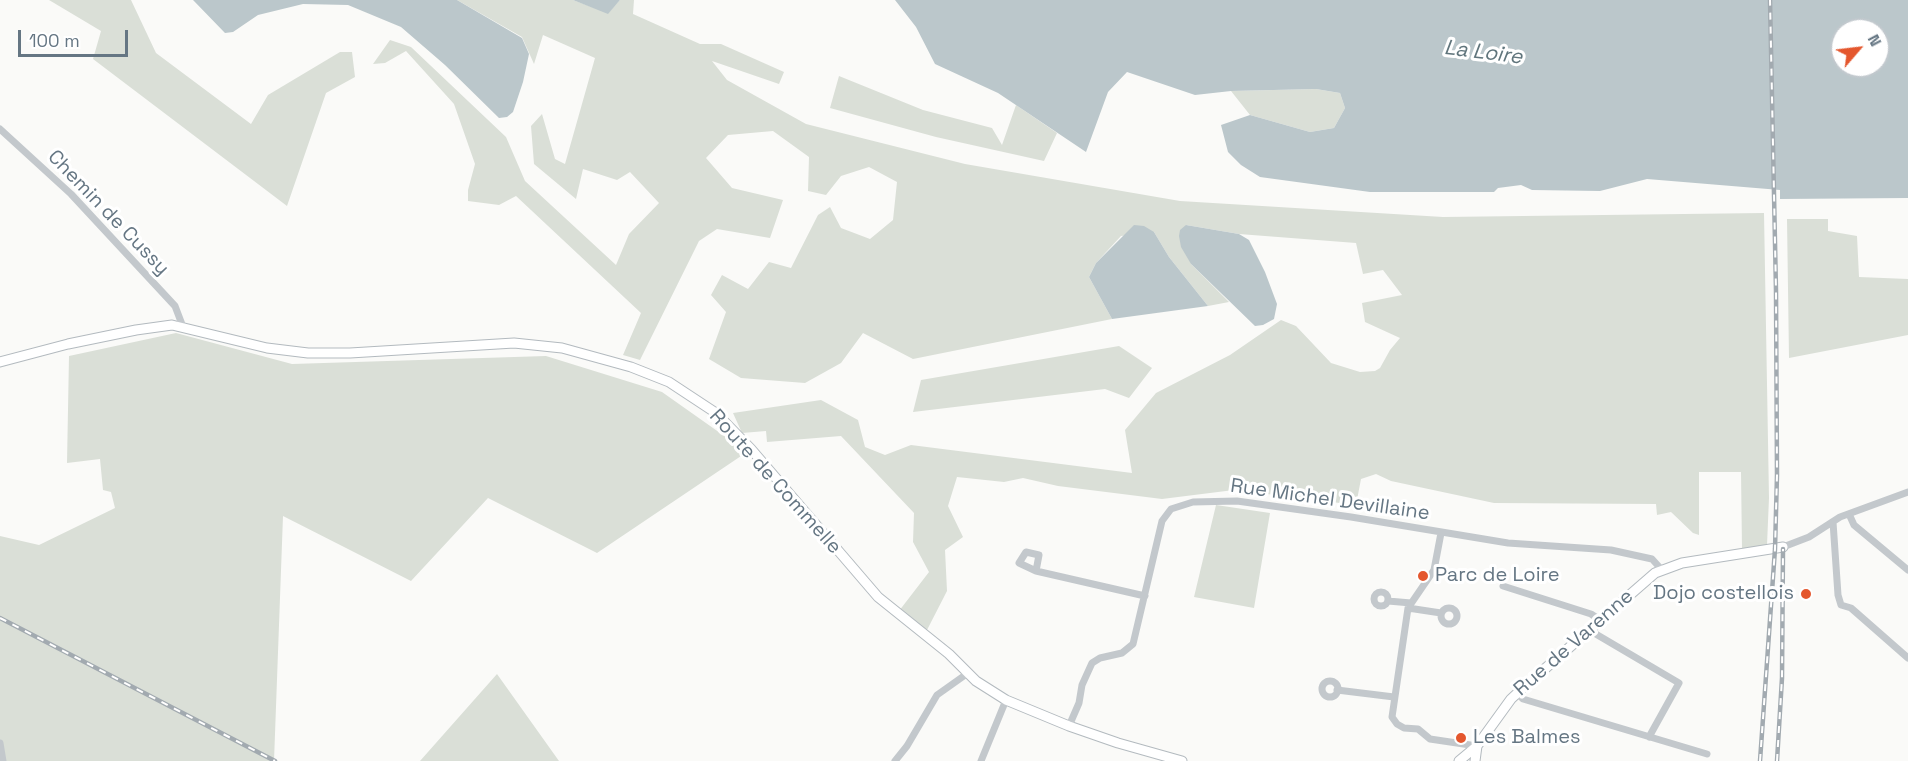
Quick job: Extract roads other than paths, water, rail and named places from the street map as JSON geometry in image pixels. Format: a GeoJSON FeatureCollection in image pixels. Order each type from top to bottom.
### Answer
{"type":"FeatureCollection","features":[{"type":"Feature","properties":{"kind":"street","name":"Chemin de Cussy"},"geometry":{"type":"LineString","coordinates":[[0,129],[71,194],[175,306],[183,327]]}},
{"type":"Feature","properties":{"kind":"street","name":"Route de Commelle"},"geometry":{"type":"LineString","coordinates":[[0,362],[68,344],[172,325],[267,348],[308,353],[350,353],[514,343],[542,345],[588,355],[650,374],[678,388],[716,413],[751,449],[878,597],[949,654],[976,681],[1006,700],[1069,726],[1182,761]]}},
{"type":"Feature","properties":{"kind":"street"},"geometry":{"type":"LineString","coordinates":[[1783,548],[1809,537],[1849,514],[1908,492]]}},
{"type":"Feature","properties":{"kind":"street","name":"Rue Michel Devillaine"},"geometry":{"type":"LineString","coordinates":[[1069,726],[1079,704],[1083,685],[1092,663],[1100,658],[1122,653],[1133,644],[1162,521],[1171,509],[1193,502],[1237,501],[1508,543],[1611,550],[1652,559],[1662,570]]}},
{"type":"Feature","properties":{"kind":"street"},"geometry":{"type":"LineString","coordinates":[[1849,514],[1854,525],[1908,570]]}},
{"type":"Feature","properties":{"kind":"street"},"geometry":{"type":"LineString","coordinates":[[1833,522],[1838,595],[1841,605],[1851,608],[1908,658]]}},
{"type":"Feature","properties":{"kind":"street"},"geometry":{"type":"LineString","coordinates":[[1441,533],[1434,570],[1410,606],[1392,717],[1397,724],[1404,728],[1418,729],[1430,739],[1477,746],[1475,761]]}},
{"type":"Feature","properties":{"kind":"street","name":"Rue de Varenne"},"geometry":{"type":"LineString","coordinates":[[1459,761],[1477,746],[1492,723],[1517,693],[1650,577],[1682,563],[1783,548]]}},
{"type":"Feature","properties":{"kind":"street"},"geometry":{"type":"LineString","coordinates":[[1036,571],[1145,596]]}},
{"type":"Feature","properties":{"kind":"street"},"geometry":{"type":"LineString","coordinates":[[1503,586],[1591,614],[1600,620]]}},
{"type":"Feature","properties":{"kind":"street"},"geometry":{"type":"LineString","coordinates":[[1388,601],[1441,613]]}},
{"type":"Feature","properties":{"kind":"street"},"geometry":{"type":"LineString","coordinates":[[1589,630],[1679,683],[1649,737]]}},
{"type":"Feature","properties":{"kind":"street"},"geometry":{"type":"LineString","coordinates":[[895,761],[907,746],[937,695],[968,673]]}},
{"type":"Feature","properties":{"kind":"street"},"geometry":{"type":"LineString","coordinates":[[1337,690],[1394,697]]}},
{"type":"Feature","properties":{"kind":"street"},"geometry":{"type":"LineString","coordinates":[[1517,693],[1523,699],[1707,754]]}},
{"type":"Feature","properties":{"kind":"street"},"geometry":{"type":"LineString","coordinates":[[981,761],[1006,700]]}},
{"type":"Feature","properties":{"kind":"street"},"geometry":{"type":"LineString","coordinates":[[0,743],[3,761]]}},
{"type":"Feature","properties":{"kind":"water"},"geometry":{"type":"Polygon","coordinates":[[[193,0],[457,0],[522,38],[529,54],[513,112],[507,117],[499,118],[445,65],[401,27],[348,5],[303,4],[258,15],[233,32],[225,33],[193,0]]]}},
{"type":"Feature","properties":{"kind":"water"},"geometry":{"type":"Polygon","coordinates":[[[573,0],[620,0],[608,14],[573,0]]]}},
{"type":"Feature","properties":{"kind":"water","name":"La Loire"},"geometry":{"type":"Polygon","coordinates":[[[895,0],[1908,0],[1908,198],[1780,199],[1780,190],[1647,179],[1600,191],[1532,190],[1521,185],[1498,188],[1494,192],[1370,192],[1260,177],[1241,165],[1228,152],[1221,125],[1250,115],[1310,132],[1334,128],[1345,108],[1340,93],[1316,89],[1231,91],[1195,95],[1127,72],[1108,92],[1086,152],[998,93],[935,64],[916,27],[895,0]]]}},
{"type":"Feature","properties":{"kind":"water"},"geometry":{"type":"Polygon","coordinates":[[[1134,225],[1144,226],[1154,232],[1169,257],[1208,306],[1112,319],[1089,277],[1096,263],[1134,225]]]}},
{"type":"Feature","properties":{"kind":"water"},"geometry":{"type":"Polygon","coordinates":[[[1186,225],[1239,234],[1249,240],[1265,272],[1277,304],[1274,319],[1263,325],[1255,326],[1191,264],[1181,247],[1179,236],[1180,230],[1186,225]]]}},
{"type":"Feature","properties":{"kind":"railway"},"geometry":{"type":"LineString","coordinates":[[1760,761],[1775,549],[1777,475],[1770,0]]}},
{"type":"Feature","properties":{"kind":"railway"},"geometry":{"type":"LineString","coordinates":[[1777,761],[1782,678],[1783,549]]}},
{"type":"Feature","properties":{"kind":"railway"},"geometry":{"type":"LineString","coordinates":[[0,618],[275,761]]}},
{"type":"Feature","properties":{"kind":"place","name":"Parc de Loire"},"geometry":{"type":"Point","coordinates":[1423,576]}},
{"type":"Feature","properties":{"kind":"place","name":"Dojo costellois"},"geometry":{"type":"Point","coordinates":[1806,594]}},
{"type":"Feature","properties":{"kind":"place","name":"Les Balmes"},"geometry":{"type":"Point","coordinates":[1461,738]}}]}
